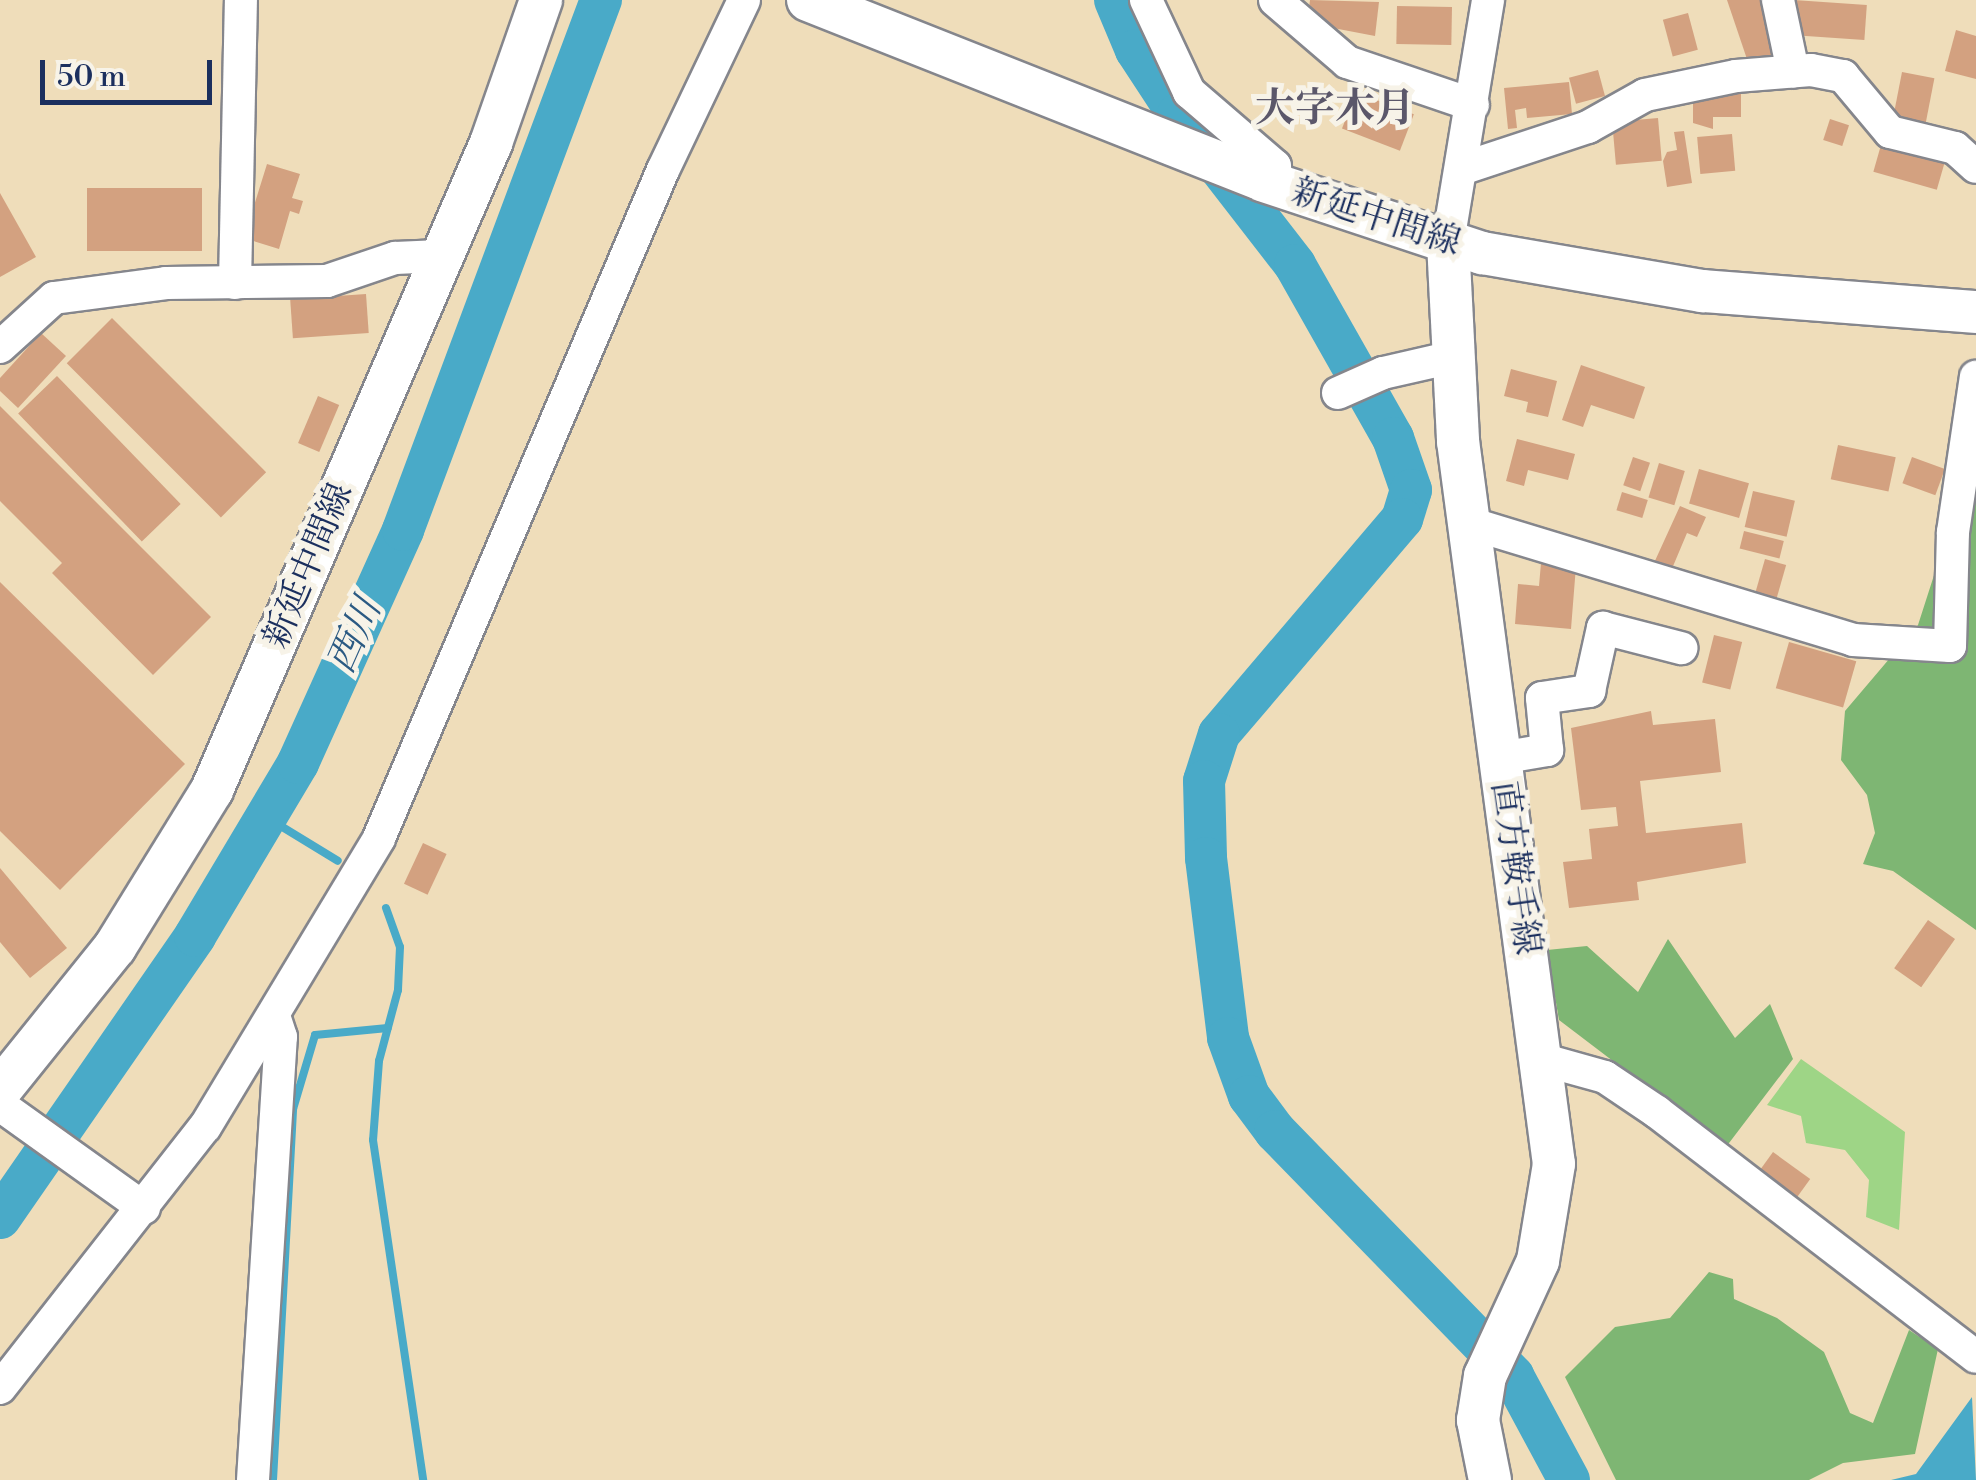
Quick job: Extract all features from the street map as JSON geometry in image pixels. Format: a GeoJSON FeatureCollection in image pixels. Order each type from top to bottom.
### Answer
{"type":"FeatureCollection","features":[{"type":"Feature","properties":{"kind":"main road","name":"新延中間線"},"geometry":{"type":"LineString","coordinates":[[3,1107],[114,946],[212,790],[512,92],[541,0]]}},
{"type":"Feature","properties":{"kind":"main road","name":"新延中間線"},"geometry":{"type":"LineString","coordinates":[[808,0],[1270,182],[1448,242],[1703,292],[1976,312]]}},
{"type":"Feature","properties":{"kind":"main road","name":"直方鞍手線"},"geometry":{"type":"LineString","coordinates":[[1448,242],[1449,358],[1500,758],[1544,1060],[1554,1164],[1549,1222],[1511,1322],[1485,1376],[1478,1420],[1490,1480]]}},
{"type":"Feature","properties":{"kind":"street"},"geometry":{"type":"LineString","coordinates":[[235,282],[241,0]]}},
{"type":"Feature","properties":{"kind":"street"},"geometry":{"type":"LineString","coordinates":[[0,1388],[140,1204],[274,1016],[379,838],[663,170],[744,0]]}},
{"type":"Feature","properties":{"kind":"street"},"geometry":{"type":"LineString","coordinates":[[1146,0],[1189,92],[1274,166],[1270,182]]}},
{"type":"Feature","properties":{"kind":"street"},"geometry":{"type":"LineString","coordinates":[[1275,0],[1347,62],[1473,105]]}},
{"type":"Feature","properties":{"kind":"street"},"geometry":{"type":"LineString","coordinates":[[1448,242],[1464,168],[1488,0]]}},
{"type":"Feature","properties":{"kind":"street"},"geometry":{"type":"LineString","coordinates":[[1778,0],[1794,71]]}},
{"type":"Feature","properties":{"kind":"street"},"geometry":{"type":"LineString","coordinates":[[1464,168],[1588,127],[1645,94],[1794,71],[1843,76],[1890,132],[1955,148],[1976,167]]}},
{"type":"Feature","properties":{"kind":"street"},"geometry":{"type":"LineString","coordinates":[[0,347],[54,298],[166,283],[327,282],[395,258],[440,256]]}},
{"type":"Feature","properties":{"kind":"street"},"geometry":{"type":"LineString","coordinates":[[1338,394],[1382,373],[1449,358]]}},
{"type":"Feature","properties":{"kind":"street"},"geometry":{"type":"LineString","coordinates":[[1469,523],[1853,640],[1950,646],[1953,532],[1976,377]]}},
{"type":"Feature","properties":{"kind":"street"},"geometry":{"type":"LineString","coordinates":[[1500,758],[1547,750],[1542,698],[1589,691],[1603,628],[1681,648]]}},
{"type":"Feature","properties":{"kind":"street"},"geometry":{"type":"LineString","coordinates":[[253,1480],[281,1037],[274,1016]]}},
{"type":"Feature","properties":{"kind":"street"},"geometry":{"type":"LineString","coordinates":[[1544,1060],[1604,1076],[1657,1112],[1976,1357]]}},
{"type":"Feature","properties":{"kind":"street"},"geometry":{"type":"LineString","coordinates":[[3,1107],[140,1204]]}},
{"type":"Feature","properties":{"kind":"green space"},"geometry":{"type":"Polygon","coordinates":[[[1976,364],[1976,930],[1893,871],[1863,864],[1875,833],[1867,795],[1841,760],[1845,711],[1918,625],[1945,541],[1952,419],[1960,386],[1976,364]]]}},
{"type":"Feature","properties":{"kind":"green space"},"geometry":{"type":"Polygon","coordinates":[[[1668,939],[1735,1038],[1770,1004],[1793,1059],[1726,1147],[1559,1020],[1547,950],[1587,946],[1638,992],[1668,939]]]}},
{"type":"Feature","properties":{"kind":"green space"},"geometry":{"type":"Polygon","coordinates":[[[1801,1059],[1905,1132],[1899,1230],[1866,1217],[1869,1180],[1845,1150],[1806,1143],[1801,1116],[1767,1105],[1801,1059]]]}},
{"type":"Feature","properties":{"kind":"green space"},"geometry":{"type":"Polygon","coordinates":[[[1709,1272],[1733,1279],[1734,1299],[1777,1318],[1824,1352],[1850,1413],[1873,1423],[1909,1330],[1938,1349],[1915,1454],[1843,1463],[1809,1480],[1616,1480],[1565,1377],[1615,1327],[1670,1318],[1709,1272]]]}},
{"type":"Feature","properties":{"kind":"water"},"geometry":{"type":"Polygon","coordinates":[[[1972,1397],[1976,1480],[1891,1480],[1916,1474],[1972,1397]]]}},
{"type":"Feature","properties":{"kind":"building"},"geometry":{"type":"Polygon","coordinates":[[[1310,0],[1379,2],[1375,36],[1307,23],[1310,0]]]}},
{"type":"Feature","properties":{"kind":"building"},"geometry":{"type":"Polygon","coordinates":[[[1727,0],[1760,0],[1780,58],[1750,68],[1727,0]]]}},
{"type":"Feature","properties":{"kind":"building"},"geometry":{"type":"Polygon","coordinates":[[[1794,0],[1867,5],[1864,40],[1792,35],[1794,0]]]}},
{"type":"Feature","properties":{"kind":"building"},"geometry":{"type":"Polygon","coordinates":[[[1397,6],[1452,7],[1451,45],[1396,44],[1397,6]]]}},
{"type":"Feature","properties":{"kind":"building"},"geometry":{"type":"Polygon","coordinates":[[[1688,13],[1698,50],[1673,56],[1663,20],[1688,13]]]}},
{"type":"Feature","properties":{"kind":"building"},"geometry":{"type":"Polygon","coordinates":[[[1956,30],[1976,36],[1976,79],[1945,71],[1956,30]]]}},
{"type":"Feature","properties":{"kind":"building"},"geometry":{"type":"Polygon","coordinates":[[[1598,70],[1605,96],[1576,104],[1569,78],[1598,70]]]}},
{"type":"Feature","properties":{"kind":"building"},"geometry":{"type":"Polygon","coordinates":[[[1902,72],[1934,78],[1925,127],[1892,121],[1902,72]]]}},
{"type":"Feature","properties":{"kind":"building"},"geometry":{"type":"Polygon","coordinates":[[[1569,82],[1572,114],[1527,118],[1526,108],[1515,110],[1517,128],[1508,129],[1504,88],[1569,82]]]}},
{"type":"Feature","properties":{"kind":"building"},"geometry":{"type":"Polygon","coordinates":[[[1741,86],[1741,117],[1713,117],[1713,129],[1693,123],[1693,92],[1741,86]]]}},
{"type":"Feature","properties":{"kind":"building"},"geometry":{"type":"Polygon","coordinates":[[[1356,92],[1414,114],[1400,151],[1342,128],[1356,92]]]}},
{"type":"Feature","properties":{"kind":"building"},"geometry":{"type":"Polygon","coordinates":[[[1658,118],[1662,161],[1616,165],[1612,122],[1658,118]]]}},
{"type":"Feature","properties":{"kind":"building"},"geometry":{"type":"Polygon","coordinates":[[[1830,119],[1849,125],[1842,146],[1823,140],[1830,119]]]}},
{"type":"Feature","properties":{"kind":"building"},"geometry":{"type":"Polygon","coordinates":[[[1684,131],[1692,183],[1667,187],[1663,161],[1667,152],[1677,150],[1674,132],[1684,131]]]}},
{"type":"Feature","properties":{"kind":"building"},"geometry":{"type":"Polygon","coordinates":[[[1732,134],[1735,171],[1700,174],[1697,137],[1732,134]]]}},
{"type":"Feature","properties":{"kind":"building"},"geometry":{"type":"Polygon","coordinates":[[[1883,138],[1946,156],[1937,190],[1873,172],[1883,138]]]}},
{"type":"Feature","properties":{"kind":"building"},"geometry":{"type":"Polygon","coordinates":[[[267,164],[300,174],[292,198],[303,201],[299,214],[290,211],[279,249],[244,238],[267,164]]]}},
{"type":"Feature","properties":{"kind":"building"},"geometry":{"type":"Polygon","coordinates":[[[87,188],[202,188],[202,251],[87,251],[87,188]]]}},
{"type":"Feature","properties":{"kind":"building"},"geometry":{"type":"Polygon","coordinates":[[[0,193],[36,257],[0,277],[0,193]]]}},
{"type":"Feature","properties":{"kind":"building"},"geometry":{"type":"Polygon","coordinates":[[[366,294],[369,333],[293,338],[290,299],[366,294]]]}},
{"type":"Feature","properties":{"kind":"building"},"geometry":{"type":"Polygon","coordinates":[[[112,318],[266,472],[221,517],[67,363],[112,318]]]}},
{"type":"Feature","properties":{"kind":"building"},"geometry":{"type":"Polygon","coordinates":[[[41,333],[66,356],[18,408],[0,391],[0,378],[41,333]]]}},
{"type":"Feature","properties":{"kind":"building"},"geometry":{"type":"Polygon","coordinates":[[[1581,365],[1645,387],[1634,419],[1591,405],[1583,427],[1562,420],[1581,365]]]}},
{"type":"Feature","properties":{"kind":"building"},"geometry":{"type":"Polygon","coordinates":[[[1511,369],[1557,381],[1548,417],[1526,412],[1528,402],[1504,396],[1511,369]]]}},
{"type":"Feature","properties":{"kind":"building"},"geometry":{"type":"Polygon","coordinates":[[[57,376],[181,504],[142,542],[18,414],[57,376]]]}},
{"type":"Feature","properties":{"kind":"building"},"geometry":{"type":"Polygon","coordinates":[[[318,396],[339,405],[319,452],[298,443],[318,396]]]}},
{"type":"Feature","properties":{"kind":"building"},"geometry":{"type":"Polygon","coordinates":[[[0,406],[211,617],[153,675],[52,573],[62,563],[0,501],[0,406]]]}},
{"type":"Feature","properties":{"kind":"building"},"geometry":{"type":"Polygon","coordinates":[[[1517,439],[1575,454],[1568,480],[1528,470],[1524,486],[1506,481],[1517,439]]]}},
{"type":"Feature","properties":{"kind":"building"},"geometry":{"type":"Polygon","coordinates":[[[1838,445],[1896,457],[1888,492],[1831,479],[1838,445]]]}},
{"type":"Feature","properties":{"kind":"building"},"geometry":{"type":"Polygon","coordinates":[[[1633,457],[1650,463],[1640,491],[1623,485],[1633,457]]]}},
{"type":"Feature","properties":{"kind":"building"},"geometry":{"type":"Polygon","coordinates":[[[1912,457],[1945,469],[1935,495],[1902,483],[1912,457]]]}},
{"type":"Feature","properties":{"kind":"building"},"geometry":{"type":"Polygon","coordinates":[[[1659,463],[1685,471],[1674,505],[1648,497],[1659,463]]]}},
{"type":"Feature","properties":{"kind":"building"},"geometry":{"type":"Polygon","coordinates":[[[1699,469],[1749,483],[1739,518],[1689,504],[1699,469]]]}},
{"type":"Feature","properties":{"kind":"building"},"geometry":{"type":"Polygon","coordinates":[[[1753,491],[1795,501],[1787,537],[1745,527],[1753,491]]]}},
{"type":"Feature","properties":{"kind":"building"},"geometry":{"type":"Polygon","coordinates":[[[1622,492],[1648,500],[1642,518],[1616,510],[1622,492]]]}},
{"type":"Feature","properties":{"kind":"building"},"geometry":{"type":"Polygon","coordinates":[[[1680,506],[1706,517],[1697,537],[1687,533],[1671,571],[1654,563],[1680,506]]]}},
{"type":"Feature","properties":{"kind":"building"},"geometry":{"type":"Polygon","coordinates":[[[1744,531],[1784,541],[1779,558],[1740,548],[1744,531]]]}},
{"type":"Feature","properties":{"kind":"building"},"geometry":{"type":"Polygon","coordinates":[[[1765,559],[1786,565],[1775,603],[1754,596],[1765,559]]]}},
{"type":"Feature","properties":{"kind":"building"},"geometry":{"type":"Polygon","coordinates":[[[1541,563],[1576,566],[1571,629],[1515,624],[1518,584],[1539,586],[1541,563]]]}},
{"type":"Feature","properties":{"kind":"building"},"geometry":{"type":"Polygon","coordinates":[[[0,582],[185,764],[60,890],[0,831],[0,582]]]}},
{"type":"Feature","properties":{"kind":"building"},"geometry":{"type":"Polygon","coordinates":[[[1714,635],[1742,642],[1730,690],[1702,683],[1714,635]]]}},
{"type":"Feature","properties":{"kind":"building"},"geometry":{"type":"Polygon","coordinates":[[[1789,642],[1856,661],[1843,707],[1776,688],[1789,642]]]}},
{"type":"Feature","properties":{"kind":"building"},"geometry":{"type":"Polygon","coordinates":[[[1651,711],[1653,725],[1715,719],[1721,772],[1640,781],[1646,833],[1742,823],[1746,863],[1637,882],[1639,900],[1569,908],[1563,862],[1592,859],[1589,829],[1618,826],[1616,807],[1581,810],[1571,728],[1651,711]]]}},
{"type":"Feature","properties":{"kind":"building"},"geometry":{"type":"Polygon","coordinates":[[[423,843],[447,854],[428,895],[404,884],[423,843]]]}},
{"type":"Feature","properties":{"kind":"building"},"geometry":{"type":"Polygon","coordinates":[[[0,868],[67,948],[30,978],[0,942],[0,868]]]}},
{"type":"Feature","properties":{"kind":"building"},"geometry":{"type":"Polygon","coordinates":[[[1928,920],[1955,939],[1921,987],[1894,968],[1928,920]]]}},
{"type":"Feature","properties":{"kind":"building"},"geometry":{"type":"Polygon","coordinates":[[[1773,1152],[1810,1179],[1796,1198],[1759,1171],[1773,1152]]]}},
{"type":"Feature","properties":{"kind":"waterway","name":"西川"},"geometry":{"type":"LineString","coordinates":[[0,1218],[195,936],[298,763],[403,530],[601,0]]}},
{"type":"Feature","properties":{"kind":"waterway"},"geometry":{"type":"LineString","coordinates":[[1115,0],[1136,50],[1178,114],[1295,265],[1393,438],[1411,490],[1402,519],[1219,734],[1204,781],[1206,858],[1228,1038],[1249,1096],[1275,1131],[1513,1376],[1569,1480]]}},
{"type":"Feature","properties":{"kind":"waterway"},"geometry":{"type":"LineString","coordinates":[[266,817],[338,861]]}},
{"type":"Feature","properties":{"kind":"waterway"},"geometry":{"type":"LineString","coordinates":[[386,908],[400,947],[398,990],[379,1061],[373,1140],[423,1480]]}},
{"type":"Feature","properties":{"kind":"waterway"},"geometry":{"type":"LineString","coordinates":[[273,1480],[293,1109],[315,1035],[388,1028]]}},
{"type":"Feature","properties":{"kind":"district","name":"大字木月"},"geometry":{"type":"Point","coordinates":[1335,109]}}]}
